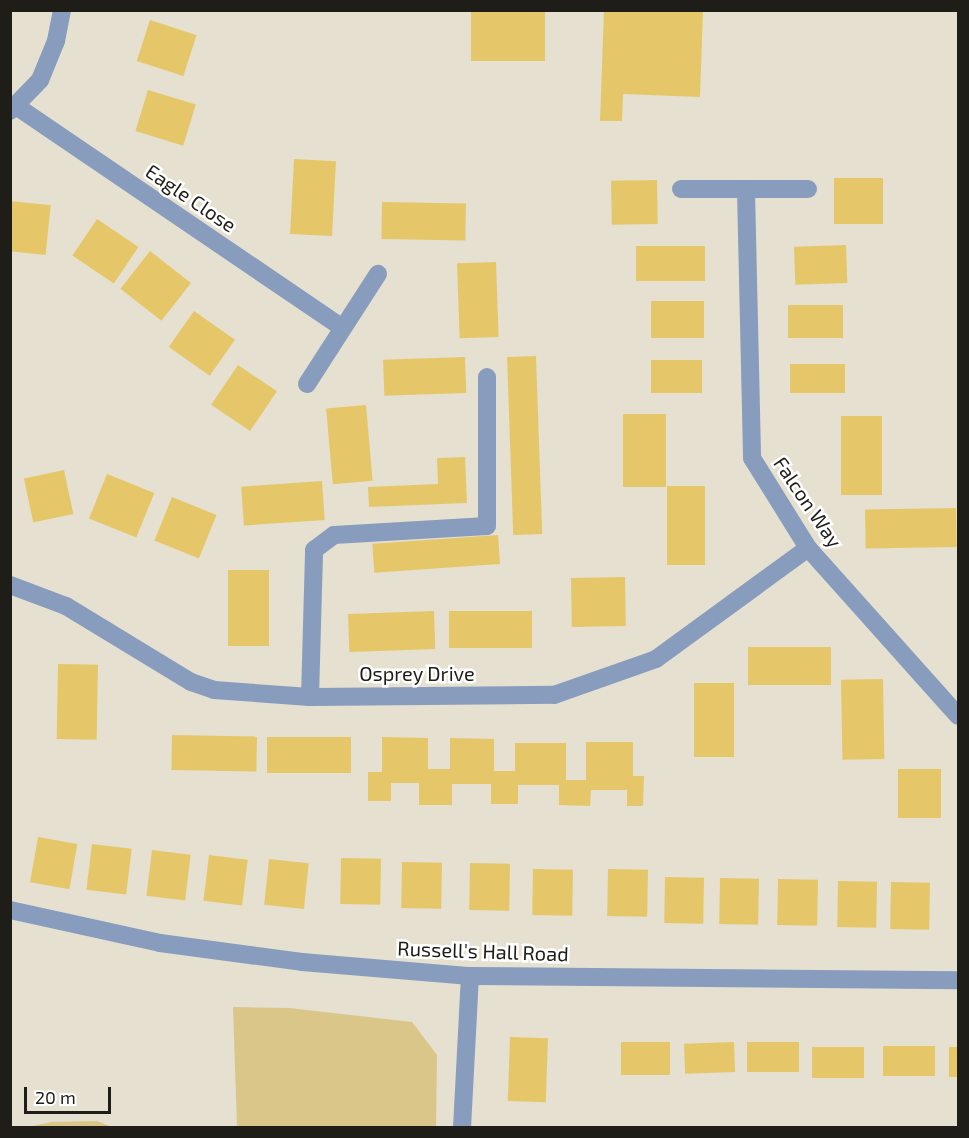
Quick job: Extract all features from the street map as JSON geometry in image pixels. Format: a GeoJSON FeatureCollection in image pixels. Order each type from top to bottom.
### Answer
{"type":"FeatureCollection","features":[{"type":"Feature","properties":{"kind":"street"},"geometry":{"type":"LineString","coordinates":[[13,108],[40,80],[56,41],[62,10]]}},
{"type":"Feature","properties":{"kind":"street","name":"Eagle Close"},"geometry":{"type":"LineString","coordinates":[[13,108],[341,327]]}},
{"type":"Feature","properties":{"kind":"street"},"geometry":{"type":"LineString","coordinates":[[681,189],[808,189]]}},
{"type":"Feature","properties":{"kind":"street","name":"Falcon Way"},"geometry":{"type":"LineString","coordinates":[[746,190],[752,458],[808,548],[958,716]]}},
{"type":"Feature","properties":{"kind":"street"},"geometry":{"type":"LineString","coordinates":[[307,384],[341,327],[378,274]]}},
{"type":"Feature","properties":{"kind":"street"},"geometry":{"type":"LineString","coordinates":[[310,697],[314,550],[334,535],[487,526],[487,377]]}},
{"type":"Feature","properties":{"kind":"street","name":"Osprey Drive"},"geometry":{"type":"LineString","coordinates":[[10,585],[66,606],[191,682],[224,691],[310,697],[554,695],[656,659],[808,548]]}},
{"type":"Feature","properties":{"kind":"street","name":"Russell's Hall Road"},"geometry":{"type":"LineString","coordinates":[[10,910],[160,943],[302,962],[470,976],[958,980]]}},
{"type":"Feature","properties":{"kind":"street"},"geometry":{"type":"LineString","coordinates":[[462,1128],[470,976]]}},
{"type":"Feature","properties":{"kind":"shaded area"},"geometry":{"type":"Polygon","coordinates":[[[233,1007],[289,1008],[412,1022],[437,1055],[436,1127],[237,1127],[233,1007]]]}},
{"type":"Feature","properties":{"kind":"shaded area"},"geometry":{"type":"Polygon","coordinates":[[[97,1121],[112,1127],[28,1127],[51,1122],[97,1121]]]}},
{"type":"Feature","properties":{"kind":"building"},"geometry":{"type":"Polygon","coordinates":[[[471,10],[545,10],[545,61],[471,61],[471,10]]]}},
{"type":"Feature","properties":{"kind":"building"},"geometry":{"type":"Polygon","coordinates":[[[604,10],[703,10],[700,97],[623,94],[622,121],[600,121],[604,10]]]}},
{"type":"Feature","properties":{"kind":"building"},"geometry":{"type":"Polygon","coordinates":[[[150,20],[197,35],[183,76],[137,61],[150,20]]]}},
{"type":"Feature","properties":{"kind":"building"},"geometry":{"type":"Polygon","coordinates":[[[148,90],[196,105],[183,146],[135,131],[148,90]]]}},
{"type":"Feature","properties":{"kind":"building"},"geometry":{"type":"Polygon","coordinates":[[[294,159],[336,161],[332,236],[290,234],[294,159]]]}},
{"type":"Feature","properties":{"kind":"building"},"geometry":{"type":"Polygon","coordinates":[[[834,178],[883,178],[883,224],[834,224],[834,178]]]}},
{"type":"Feature","properties":{"kind":"building"},"geometry":{"type":"Polygon","coordinates":[[[657,180],[658,224],[612,225],[611,181],[657,180]]]}},
{"type":"Feature","properties":{"kind":"building"},"geometry":{"type":"Polygon","coordinates":[[[10,201],[51,205],[46,255],[10,251],[10,201]]]}},
{"type":"Feature","properties":{"kind":"building"},"geometry":{"type":"Polygon","coordinates":[[[382,202],[466,203],[465,240],[381,239],[382,202]]]}},
{"type":"Feature","properties":{"kind":"building"},"geometry":{"type":"Polygon","coordinates":[[[97,219],[138,247],[114,283],[72,255],[97,219]]]}},
{"type":"Feature","properties":{"kind":"building"},"geometry":{"type":"Polygon","coordinates":[[[846,245],[847,283],[795,285],[794,247],[846,245]]]}},
{"type":"Feature","properties":{"kind":"building"},"geometry":{"type":"Polygon","coordinates":[[[636,246],[705,246],[705,281],[636,281],[636,246]]]}},
{"type":"Feature","properties":{"kind":"building"},"geometry":{"type":"Polygon","coordinates":[[[150,251],[191,283],[161,321],[120,289],[150,251]]]}},
{"type":"Feature","properties":{"kind":"building"},"geometry":{"type":"Polygon","coordinates":[[[496,262],[499,337],[460,338],[457,263],[496,262]]]}},
{"type":"Feature","properties":{"kind":"building"},"geometry":{"type":"Polygon","coordinates":[[[651,301],[704,301],[704,338],[651,338],[651,301]]]}},
{"type":"Feature","properties":{"kind":"building"},"geometry":{"type":"Polygon","coordinates":[[[788,305],[843,305],[843,338],[788,338],[788,305]]]}},
{"type":"Feature","properties":{"kind":"building"},"geometry":{"type":"Polygon","coordinates":[[[194,311],[235,340],[210,376],[169,347],[194,311]]]}},
{"type":"Feature","properties":{"kind":"building"},"geometry":{"type":"Polygon","coordinates":[[[536,356],[542,534],[513,535],[507,357],[536,356]]]}},
{"type":"Feature","properties":{"kind":"building"},"geometry":{"type":"Polygon","coordinates":[[[465,357],[466,393],[384,396],[383,360],[465,357]]]}},
{"type":"Feature","properties":{"kind":"building"},"geometry":{"type":"Polygon","coordinates":[[[651,360],[702,360],[702,393],[651,393],[651,360]]]}},
{"type":"Feature","properties":{"kind":"building"},"geometry":{"type":"Polygon","coordinates":[[[790,364],[845,364],[845,393],[790,393],[790,364]]]}},
{"type":"Feature","properties":{"kind":"building"},"geometry":{"type":"Polygon","coordinates":[[[238,365],[277,391],[250,431],[211,405],[238,365]]]}},
{"type":"Feature","properties":{"kind":"building"},"geometry":{"type":"Polygon","coordinates":[[[366,405],[373,481],[333,484],[326,408],[366,405]]]}},
{"type":"Feature","properties":{"kind":"building"},"geometry":{"type":"Polygon","coordinates":[[[623,414],[666,414],[666,487],[623,487],[623,414]]]}},
{"type":"Feature","properties":{"kind":"building"},"geometry":{"type":"Polygon","coordinates":[[[841,416],[882,416],[882,495],[841,495],[841,416]]]}},
{"type":"Feature","properties":{"kind":"building"},"geometry":{"type":"Polygon","coordinates":[[[465,457],[467,503],[369,507],[368,487],[438,484],[437,458],[465,457]]]}},
{"type":"Feature","properties":{"kind":"building"},"geometry":{"type":"Polygon","coordinates":[[[64,470],[73,514],[33,523],[24,479],[64,470]]]}},
{"type":"Feature","properties":{"kind":"building"},"geometry":{"type":"Polygon","coordinates":[[[107,474],[154,493],[136,538],[89,519],[107,474]]]}},
{"type":"Feature","properties":{"kind":"building"},"geometry":{"type":"Polygon","coordinates":[[[322,481],[325,520],[244,526],[241,487],[322,481]]]}},
{"type":"Feature","properties":{"kind":"building"},"geometry":{"type":"Polygon","coordinates":[[[667,486],[705,486],[705,565],[667,565],[667,486]]]}},
{"type":"Feature","properties":{"kind":"building"},"geometry":{"type":"Polygon","coordinates":[[[172,497],[217,515],[199,559],[154,541],[172,497]]]}},
{"type":"Feature","properties":{"kind":"building"},"geometry":{"type":"Polygon","coordinates":[[[956,508],[957,547],[866,549],[865,510],[956,508]]]}},
{"type":"Feature","properties":{"kind":"building"},"geometry":{"type":"Polygon","coordinates":[[[498,535],[500,564],[374,573],[372,544],[498,535]]]}},
{"type":"Feature","properties":{"kind":"building"},"geometry":{"type":"Polygon","coordinates":[[[228,570],[269,570],[269,646],[228,646],[228,570]]]}},
{"type":"Feature","properties":{"kind":"building"},"geometry":{"type":"Polygon","coordinates":[[[625,577],[626,626],[572,627],[571,578],[625,577]]]}},
{"type":"Feature","properties":{"kind":"building"},"geometry":{"type":"Polygon","coordinates":[[[434,611],[435,649],[349,652],[348,614],[434,611]]]}},
{"type":"Feature","properties":{"kind":"building"},"geometry":{"type":"Polygon","coordinates":[[[449,611],[532,611],[532,648],[449,648],[449,611]]]}},
{"type":"Feature","properties":{"kind":"building"},"geometry":{"type":"Polygon","coordinates":[[[748,647],[831,647],[831,685],[748,685],[748,647]]]}},
{"type":"Feature","properties":{"kind":"building"},"geometry":{"type":"Polygon","coordinates":[[[58,664],[98,665],[97,740],[57,739],[58,664]]]}},
{"type":"Feature","properties":{"kind":"building"},"geometry":{"type":"Polygon","coordinates":[[[883,679],[884,759],[842,760],[841,680],[883,679]]]}},
{"type":"Feature","properties":{"kind":"building"},"geometry":{"type":"Polygon","coordinates":[[[694,683],[734,683],[734,757],[694,757],[694,683]]]}},
{"type":"Feature","properties":{"kind":"building"},"geometry":{"type":"Polygon","coordinates":[[[172,735],[257,736],[256,771],[171,770],[172,735]]]}},
{"type":"Feature","properties":{"kind":"building"},"geometry":{"type":"Polygon","coordinates":[[[267,737],[351,737],[351,773],[267,773],[267,737]]]}},
{"type":"Feature","properties":{"kind":"building"},"geometry":{"type":"Polygon","coordinates":[[[382,737],[428,738],[428,769],[450,769],[450,738],[494,739],[494,771],[515,771],[515,743],[566,743],[566,780],[586,780],[586,742],[633,742],[633,776],[644,776],[643,806],[627,806],[627,790],[591,790],[590,806],[559,805],[559,785],[518,785],[518,804],[491,804],[491,784],[452,784],[452,805],[419,805],[419,783],[391,783],[391,801],[368,801],[368,772],[382,772],[382,737]]]}},
{"type":"Feature","properties":{"kind":"building"},"geometry":{"type":"Polygon","coordinates":[[[898,769],[941,769],[941,818],[898,818],[898,769]]]}},
{"type":"Feature","properties":{"kind":"building"},"geometry":{"type":"Polygon","coordinates":[[[38,837],[77,844],[69,889],[30,882],[38,837]]]}},
{"type":"Feature","properties":{"kind":"building"},"geometry":{"type":"Polygon","coordinates":[[[92,844],[132,849],[126,895],[86,890],[92,844]]]}},
{"type":"Feature","properties":{"kind":"building"},"geometry":{"type":"Polygon","coordinates":[[[152,850],[191,855],[185,900],[146,896],[152,850]]]}},
{"type":"Feature","properties":{"kind":"building"},"geometry":{"type":"Polygon","coordinates":[[[209,855],[248,860],[242,905],[203,901],[209,855]]]}},
{"type":"Feature","properties":{"kind":"building"},"geometry":{"type":"Polygon","coordinates":[[[341,858],[381,859],[380,905],[340,904],[341,858]]]}},
{"type":"Feature","properties":{"kind":"building"},"geometry":{"type":"Polygon","coordinates":[[[269,859],[309,863],[304,909],[264,905],[269,859]]]}},
{"type":"Feature","properties":{"kind":"building"},"geometry":{"type":"Polygon","coordinates":[[[402,862],[442,863],[441,909],[401,908],[402,862]]]}},
{"type":"Feature","properties":{"kind":"building"},"geometry":{"type":"Polygon","coordinates":[[[470,863],[510,864],[509,911],[469,910],[470,863]]]}},
{"type":"Feature","properties":{"kind":"building"},"geometry":{"type":"Polygon","coordinates":[[[533,869],[573,870],[572,916],[532,915],[533,869]]]}},
{"type":"Feature","properties":{"kind":"building"},"geometry":{"type":"Polygon","coordinates":[[[608,869],[648,870],[647,917],[607,916],[608,869]]]}},
{"type":"Feature","properties":{"kind":"building"},"geometry":{"type":"Polygon","coordinates":[[[665,877],[704,878],[703,924],[664,923],[665,877]]]}},
{"type":"Feature","properties":{"kind":"building"},"geometry":{"type":"Polygon","coordinates":[[[720,878],[759,879],[758,925],[719,924],[720,878]]]}},
{"type":"Feature","properties":{"kind":"building"},"geometry":{"type":"Polygon","coordinates":[[[778,879],[818,880],[817,926],[777,925],[778,879]]]}},
{"type":"Feature","properties":{"kind":"building"},"geometry":{"type":"Polygon","coordinates":[[[838,881],[877,882],[876,928],[837,927],[838,881]]]}},
{"type":"Feature","properties":{"kind":"building"},"geometry":{"type":"Polygon","coordinates":[[[891,882],[930,883],[929,930],[890,929],[891,882]]]}},
{"type":"Feature","properties":{"kind":"building"},"geometry":{"type":"Polygon","coordinates":[[[510,1037],[548,1038],[546,1102],[508,1101],[510,1037]]]}},
{"type":"Feature","properties":{"kind":"building"},"geometry":{"type":"Polygon","coordinates":[[[621,1042],[670,1042],[670,1075],[621,1075],[621,1042]]]}},
{"type":"Feature","properties":{"kind":"building"},"geometry":{"type":"Polygon","coordinates":[[[734,1042],[735,1072],[685,1074],[684,1044],[734,1042]]]}},
{"type":"Feature","properties":{"kind":"building"},"geometry":{"type":"Polygon","coordinates":[[[747,1042],[799,1042],[799,1072],[747,1072],[747,1042]]]}},
{"type":"Feature","properties":{"kind":"building"},"geometry":{"type":"Polygon","coordinates":[[[883,1046],[935,1046],[935,1076],[883,1076],[883,1046]]]}},
{"type":"Feature","properties":{"kind":"building"},"geometry":{"type":"Polygon","coordinates":[[[812,1047],[864,1047],[864,1078],[812,1078],[812,1047]]]}},
{"type":"Feature","properties":{"kind":"building"},"geometry":{"type":"Polygon","coordinates":[[[949,1047],[958,1047],[958,1077],[949,1077],[949,1047]]]}}]}
